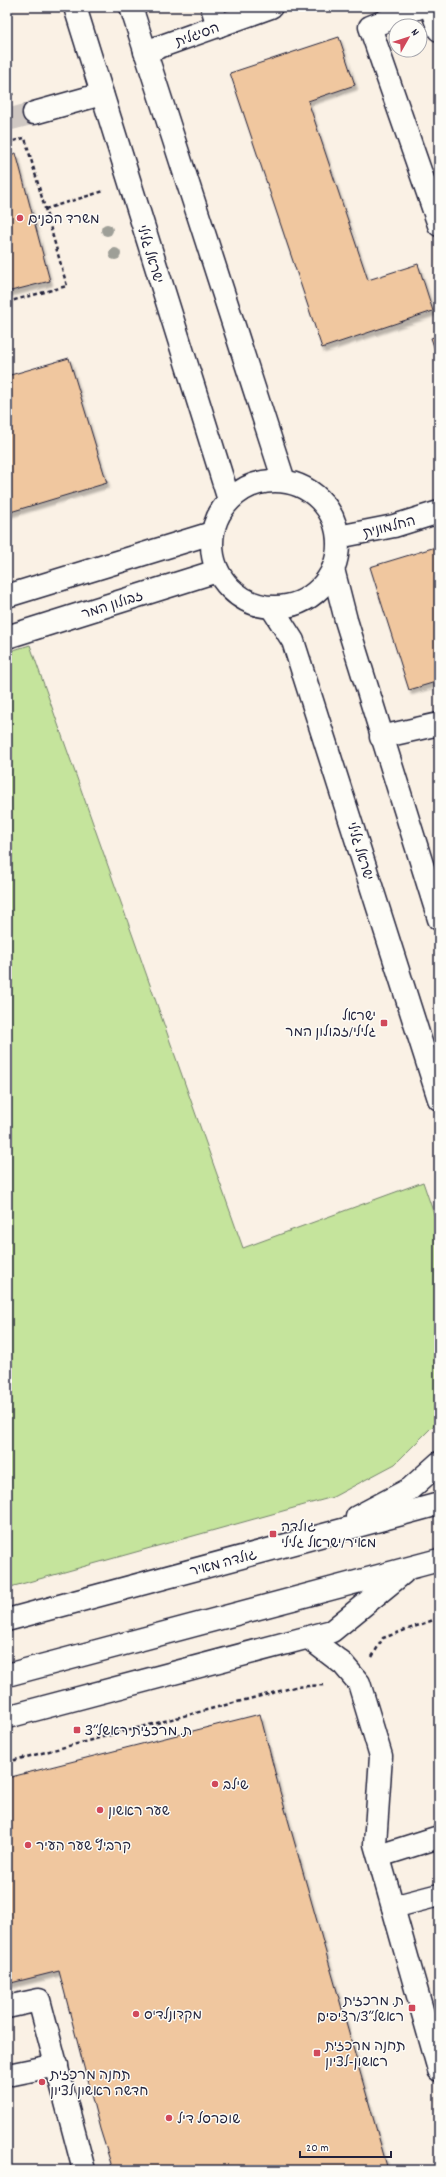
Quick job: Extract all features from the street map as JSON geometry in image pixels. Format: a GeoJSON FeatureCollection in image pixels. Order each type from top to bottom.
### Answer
{"type":"FeatureCollection","features":[{"type":"Feature","properties":{"kind":"street","name":"ישראל גלילי"},"geometry":{"type":"LineString","coordinates":[[75,7],[229,500]]}},
{"type":"Feature","properties":{"kind":"street"},"geometry":{"type":"LineString","coordinates":[[131,7],[284,481]]}},
{"type":"Feature","properties":{"kind":"street","name":"הסיגלית"},"geometry":{"type":"LineString","coordinates":[[145,52],[215,16],[271,7]]}},
{"type":"Feature","properties":{"kind":"street"},"geometry":{"type":"LineString","coordinates":[[420,7],[370,27],[439,225]]}},
{"type":"Feature","properties":{"kind":"street"},"geometry":{"type":"LineString","coordinates":[[431,7],[439,30]]}},
{"type":"Feature","properties":{"kind":"street"},"geometry":{"type":"LineString","coordinates":[[34,113],[102,94]]}},
{"type":"Feature","properties":{"kind":"street"},"geometry":{"type":"LineString","coordinates":[[264,481],[284,481],[304,487],[320,500],[332,517],[338,537],[338,553],[334,569],[326,582],[315,593],[302,602],[272,608],[250,603],[231,590],[217,571],[212,553],[212,533],[218,515],[229,500],[244,488],[264,481]]}},
{"type":"Feature","properties":{"kind":"street","name":"החלמונית"},"geometry":{"type":"LineString","coordinates":[[338,537],[394,526],[439,512]]}},
{"type":"Feature","properties":{"kind":"street"},"geometry":{"type":"LineString","coordinates":[[7,596],[212,533]]}},
{"type":"Feature","properties":{"kind":"street"},"geometry":{"type":"LineString","coordinates":[[334,569],[346,620],[381,738],[439,919]]}},
{"type":"Feature","properties":{"kind":"street","name":"זבולון המר"},"geometry":{"type":"LineString","coordinates":[[7,637],[217,571]]}},
{"type":"Feature","properties":{"kind":"street","name":"ישראל גלילי"},"geometry":{"type":"LineString","coordinates":[[272,608],[293,641],[439,1099]]}},
{"type":"Feature","properties":{"kind":"street"},"geometry":{"type":"LineString","coordinates":[[381,738],[439,724]]}},
{"type":"Feature","properties":{"kind":"street"},"geometry":{"type":"LineString","coordinates":[[325,1535],[410,1489],[439,1463]]}},
{"type":"Feature","properties":{"kind":"street","name":"גולדה מאיר"},"geometry":{"type":"LineString","coordinates":[[7,1620],[439,1504]]}},
{"type":"Feature","properties":{"kind":"street"},"geometry":{"type":"LineString","coordinates":[[7,1675],[439,1560]]}},
{"type":"Feature","properties":{"kind":"street"},"geometry":{"type":"LineString","coordinates":[[7,1717],[332,1631],[409,1568]]}},
{"type":"Feature","properties":{"kind":"street"},"geometry":{"type":"LineString","coordinates":[[309,1638],[344,1664],[359,1683],[381,1756],[375,1844],[439,2070]]}},
{"type":"Feature","properties":{"kind":"street"},"geometry":{"type":"LineString","coordinates":[[379,1856],[439,1837]]}},
{"type":"Feature","properties":{"kind":"street"},"geometry":{"type":"LineString","coordinates":[[393,1907],[439,1895]]}},
{"type":"Feature","properties":{"kind":"street"},"geometry":{"type":"LineString","coordinates":[[7,2008],[39,2000],[84,2170]]}},
{"type":"Feature","properties":{"kind":"street"},"geometry":{"type":"LineString","coordinates":[[12,2074],[57,2065]]}},
{"type":"Feature","properties":{"kind":"path"},"geometry":{"type":"LineString","coordinates":[[7,143],[25,138],[67,286],[7,302]]}},
{"type":"Feature","properties":{"kind":"path"},"geometry":{"type":"LineString","coordinates":[[45,209],[130,184]]}},
{"type":"Feature","properties":{"kind":"path"},"geometry":{"type":"LineString","coordinates":[[7,1762],[295,1687],[359,1683],[382,1638],[439,1618]]}},
{"type":"Feature","properties":{"kind":"green space"},"geometry":{"type":"Polygon","coordinates":[[[30,645],[243,1248],[423,1182],[439,1229],[439,1420],[395,1464],[333,1497],[7,1588],[7,652],[30,645]]]}},
{"type":"Feature","properties":{"kind":"building"},"geometry":{"type":"Polygon","coordinates":[[[339,37],[355,85],[308,101],[368,280],[418,264],[433,311],[322,348],[230,73],[339,37]]]}},
{"type":"Feature","properties":{"kind":"building","name":"משרד הפנים"},"geometry":{"type":"Polygon","coordinates":[[[16,153],[50,281],[7,292],[7,156],[16,153]]]}},
{"type":"Feature","properties":{"kind":"building"},"geometry":{"type":"Polygon","coordinates":[[[439,335],[439,361],[431,338],[439,335]]]}},
{"type":"Feature","properties":{"kind":"building"},"geometry":{"type":"Polygon","coordinates":[[[69,358],[107,483],[7,513],[7,376],[69,358]]]}},
{"type":"Feature","properties":{"kind":"building"},"geometry":{"type":"Polygon","coordinates":[[[439,546],[439,681],[409,690],[370,567],[439,546]]]}},
{"type":"Feature","properties":{"kind":"building","name":"שער ראשון"},"geometry":{"type":"Polygon","coordinates":[[[260,1714],[279,1788],[388,2170],[113,2170],[100,2129],[59,1971],[7,1984],[7,1778],[260,1714]]]}},
{"type":"Feature","properties":{"kind":"tunnel"},"geometry":{"type":"LineString","coordinates":[[7,120],[34,113]]}},
{"type":"Feature","properties":{"kind":"place","name":"משרד הפנים"},"geometry":{"type":"Point","coordinates":[20,218]}},
{"type":"Feature","properties":{"kind":"place","name":"ישראל גלילי/זבולון המר"},"geometry":{"type":"Point","coordinates":[384,1023]}},
{"type":"Feature","properties":{"kind":"place","name":"גולדה מאיר/ישראל גלילי"},"geometry":{"type":"Point","coordinates":[273,1534]}},
{"type":"Feature","properties":{"kind":"place","name":"ת. מרכזית ראשל״צ"},"geometry":{"type":"Point","coordinates":[77,1730]}},
{"type":"Feature","properties":{"kind":"place","name":"שילב"},"geometry":{"type":"Point","coordinates":[215,1784]}},
{"type":"Feature","properties":{"kind":"place","name":"שער ראשון"},"geometry":{"type":"Point","coordinates":[100,1810]}},
{"type":"Feature","properties":{"kind":"place","name":"קרביץ שער העיר"},"geometry":{"type":"Point","coordinates":[28,1845]}},
{"type":"Feature","properties":{"kind":"place","name":"ת. מרכזית ראשל״צ/רציפים"},"geometry":{"type":"Point","coordinates":[412,2008]}},
{"type":"Feature","properties":{"kind":"place","name":"מקדונלד'ס"},"geometry":{"type":"Point","coordinates":[136,2014]}},
{"type":"Feature","properties":{"kind":"place","name":"תחנה מרכזית ראשון-לציון"},"geometry":{"type":"Point","coordinates":[317,2053]}},
{"type":"Feature","properties":{"kind":"place","name":"תחנה מרכזית חדשה ראשון לציון"},"geometry":{"type":"Point","coordinates":[42,2082]}},
{"type":"Feature","properties":{"kind":"place","name":"שופרסל דיל"},"geometry":{"type":"Point","coordinates":[169,2118]}}]}
